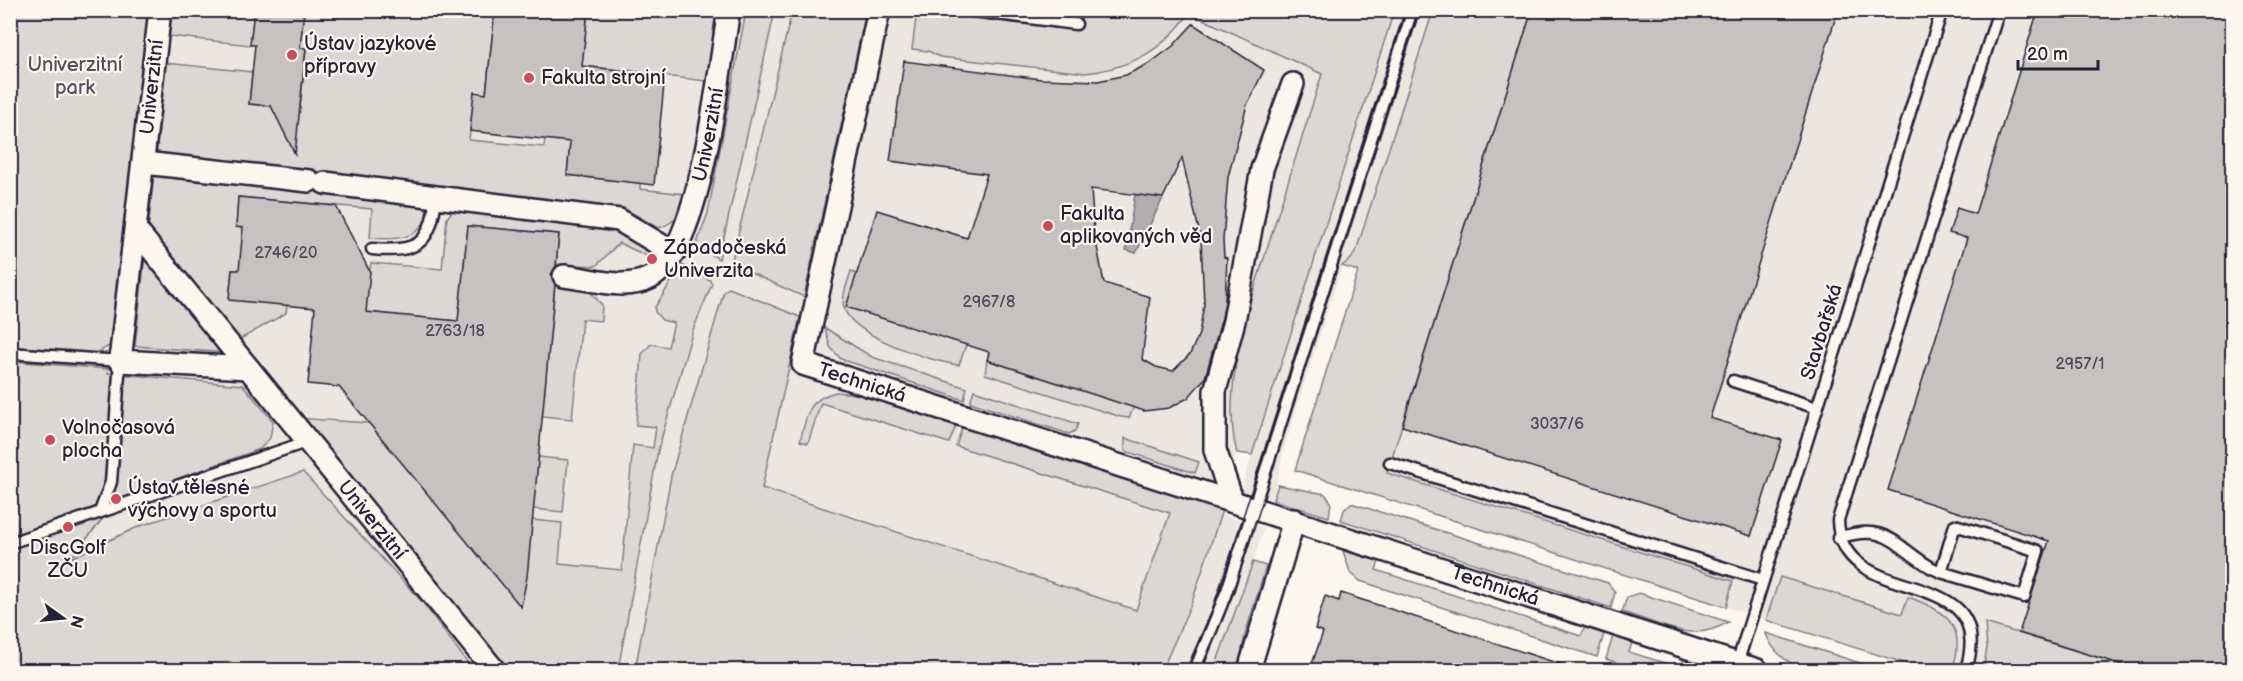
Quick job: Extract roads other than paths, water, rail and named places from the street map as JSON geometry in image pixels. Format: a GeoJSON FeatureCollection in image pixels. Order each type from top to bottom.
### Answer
{"type":"FeatureCollection","features":[{"type":"Feature","properties":{"kind":"street","name":"Univerzitní"},"geometry":{"type":"LineString","coordinates":[[120,361],[160,10]]}},
{"type":"Feature","properties":{"kind":"street","name":"Univerzitní"},"geometry":{"type":"LineString","coordinates":[[564,276],[627,285],[651,278],[674,253],[693,210],[729,10]]}},
{"type":"Feature","properties":{"kind":"street","name":"Technická"},"geometry":{"type":"LineString","coordinates":[[879,10],[803,364],[1747,667]]}},
{"type":"Feature","properties":{"kind":"street"},"geometry":{"type":"LineString","coordinates":[[1232,500],[1215,450],[1215,391],[1234,321],[1262,169],[1293,84]]}},
{"type":"Feature","properties":{"kind":"street","name":"Univerzitní"},"geometry":{"type":"LineString","coordinates":[[144,163],[619,220],[674,253]]}},
{"type":"Feature","properties":{"kind":"street","name":"Univerzitní"},"geometry":{"type":"LineString","coordinates":[[135,230],[494,670]]}},
{"type":"Feature","properties":{"kind":"street"},"geometry":{"type":"LineString","coordinates":[[120,361],[248,368]]}},
{"type":"Feature","properties":{"kind":"street"},"geometry":{"type":"LineString","coordinates":[[1249,670],[1294,520]]}},
{"type":"Feature","properties":{"kind":"lane"},"geometry":{"type":"LineString","coordinates":[[965,10],[1076,24]]}},
{"type":"Feature","properties":{"kind":"lane"},"geometry":{"type":"LineString","coordinates":[[1195,670],[1219,612],[1254,507],[1413,10]]}},
{"type":"Feature","properties":{"kind":"lane","name":"Stavbařská"},"geometry":{"type":"LineString","coordinates":[[1747,667],[1763,580],[1942,10]]}},
{"type":"Feature","properties":{"kind":"lane"},"geometry":{"type":"LineString","coordinates":[[1966,670],[1972,640],[1971,630],[1962,612],[1942,598],[1879,576],[1861,566],[1851,558],[1838,538],[1838,520],[1842,501],[1999,10]]}},
{"type":"Feature","properties":{"kind":"lane"},"geometry":{"type":"LineString","coordinates":[[372,249],[398,251],[422,241],[429,233],[433,222],[436,197]]}},
{"type":"Feature","properties":{"kind":"lane"},"geometry":{"type":"LineString","coordinates":[[10,353],[120,361]]}},
{"type":"Feature","properties":{"kind":"lane","name":"Univerzitní"},"geometry":{"type":"LineString","coordinates":[[100,512],[111,482],[120,361]]}},
{"type":"Feature","properties":{"kind":"lane"},"geometry":{"type":"LineString","coordinates":[[1733,381],[1817,408]]}},
{"type":"Feature","properties":{"kind":"lane"},"geometry":{"type":"LineString","coordinates":[[10,543],[309,441]]}},
{"type":"Feature","properties":{"kind":"lane"},"geometry":{"type":"LineString","coordinates":[[1390,463],[1763,580]]}},
{"type":"Feature","properties":{"kind":"lane"},"geometry":{"type":"LineString","coordinates":[[1838,538],[1863,530],[1878,532],[1941,572],[2024,597],[2038,551],[1955,525],[1941,572]]}},
{"type":"Feature","properties":{"kind":"tram line"},"geometry":{"type":"LineString","coordinates":[[1186,670],[1212,610],[1233,548],[1405,10]]}},
{"type":"Feature","properties":{"kind":"tram line"},"geometry":{"type":"LineString","coordinates":[[1200,670],[1224,616],[1246,553],[1418,10]]}},
{"type":"Feature","properties":{"kind":"place","name":"Ústav jazykové přípravy"},"geometry":{"type":"Point","coordinates":[292,55]}},
{"type":"Feature","properties":{"kind":"place","name":"Fakulta strojní"},"geometry":{"type":"Point","coordinates":[529,78]}},
{"type":"Feature","properties":{"kind":"place","name":"Fakulta aplikovaných věd"},"geometry":{"type":"Point","coordinates":[1048,226]}},
{"type":"Feature","properties":{"kind":"place","name":"Západočeská Univerzita"},"geometry":{"type":"Point","coordinates":[652,259]}},
{"type":"Feature","properties":{"kind":"place","name":"Volnočasová plocha"},"geometry":{"type":"Point","coordinates":[50,440]}},
{"type":"Feature","properties":{"kind":"place","name":"Ústav tělesné výchovy a sportu"},"geometry":{"type":"Point","coordinates":[116,499]}},
{"type":"Feature","properties":{"kind":"place","name":"DiscGolf ZČU"},"geometry":{"type":"Point","coordinates":[68,527]}},
{"type":"Feature","properties":{"kind":"park label","name":"Univerzitní park"},"geometry":{"type":"Point","coordinates":[75,76]}}]}
